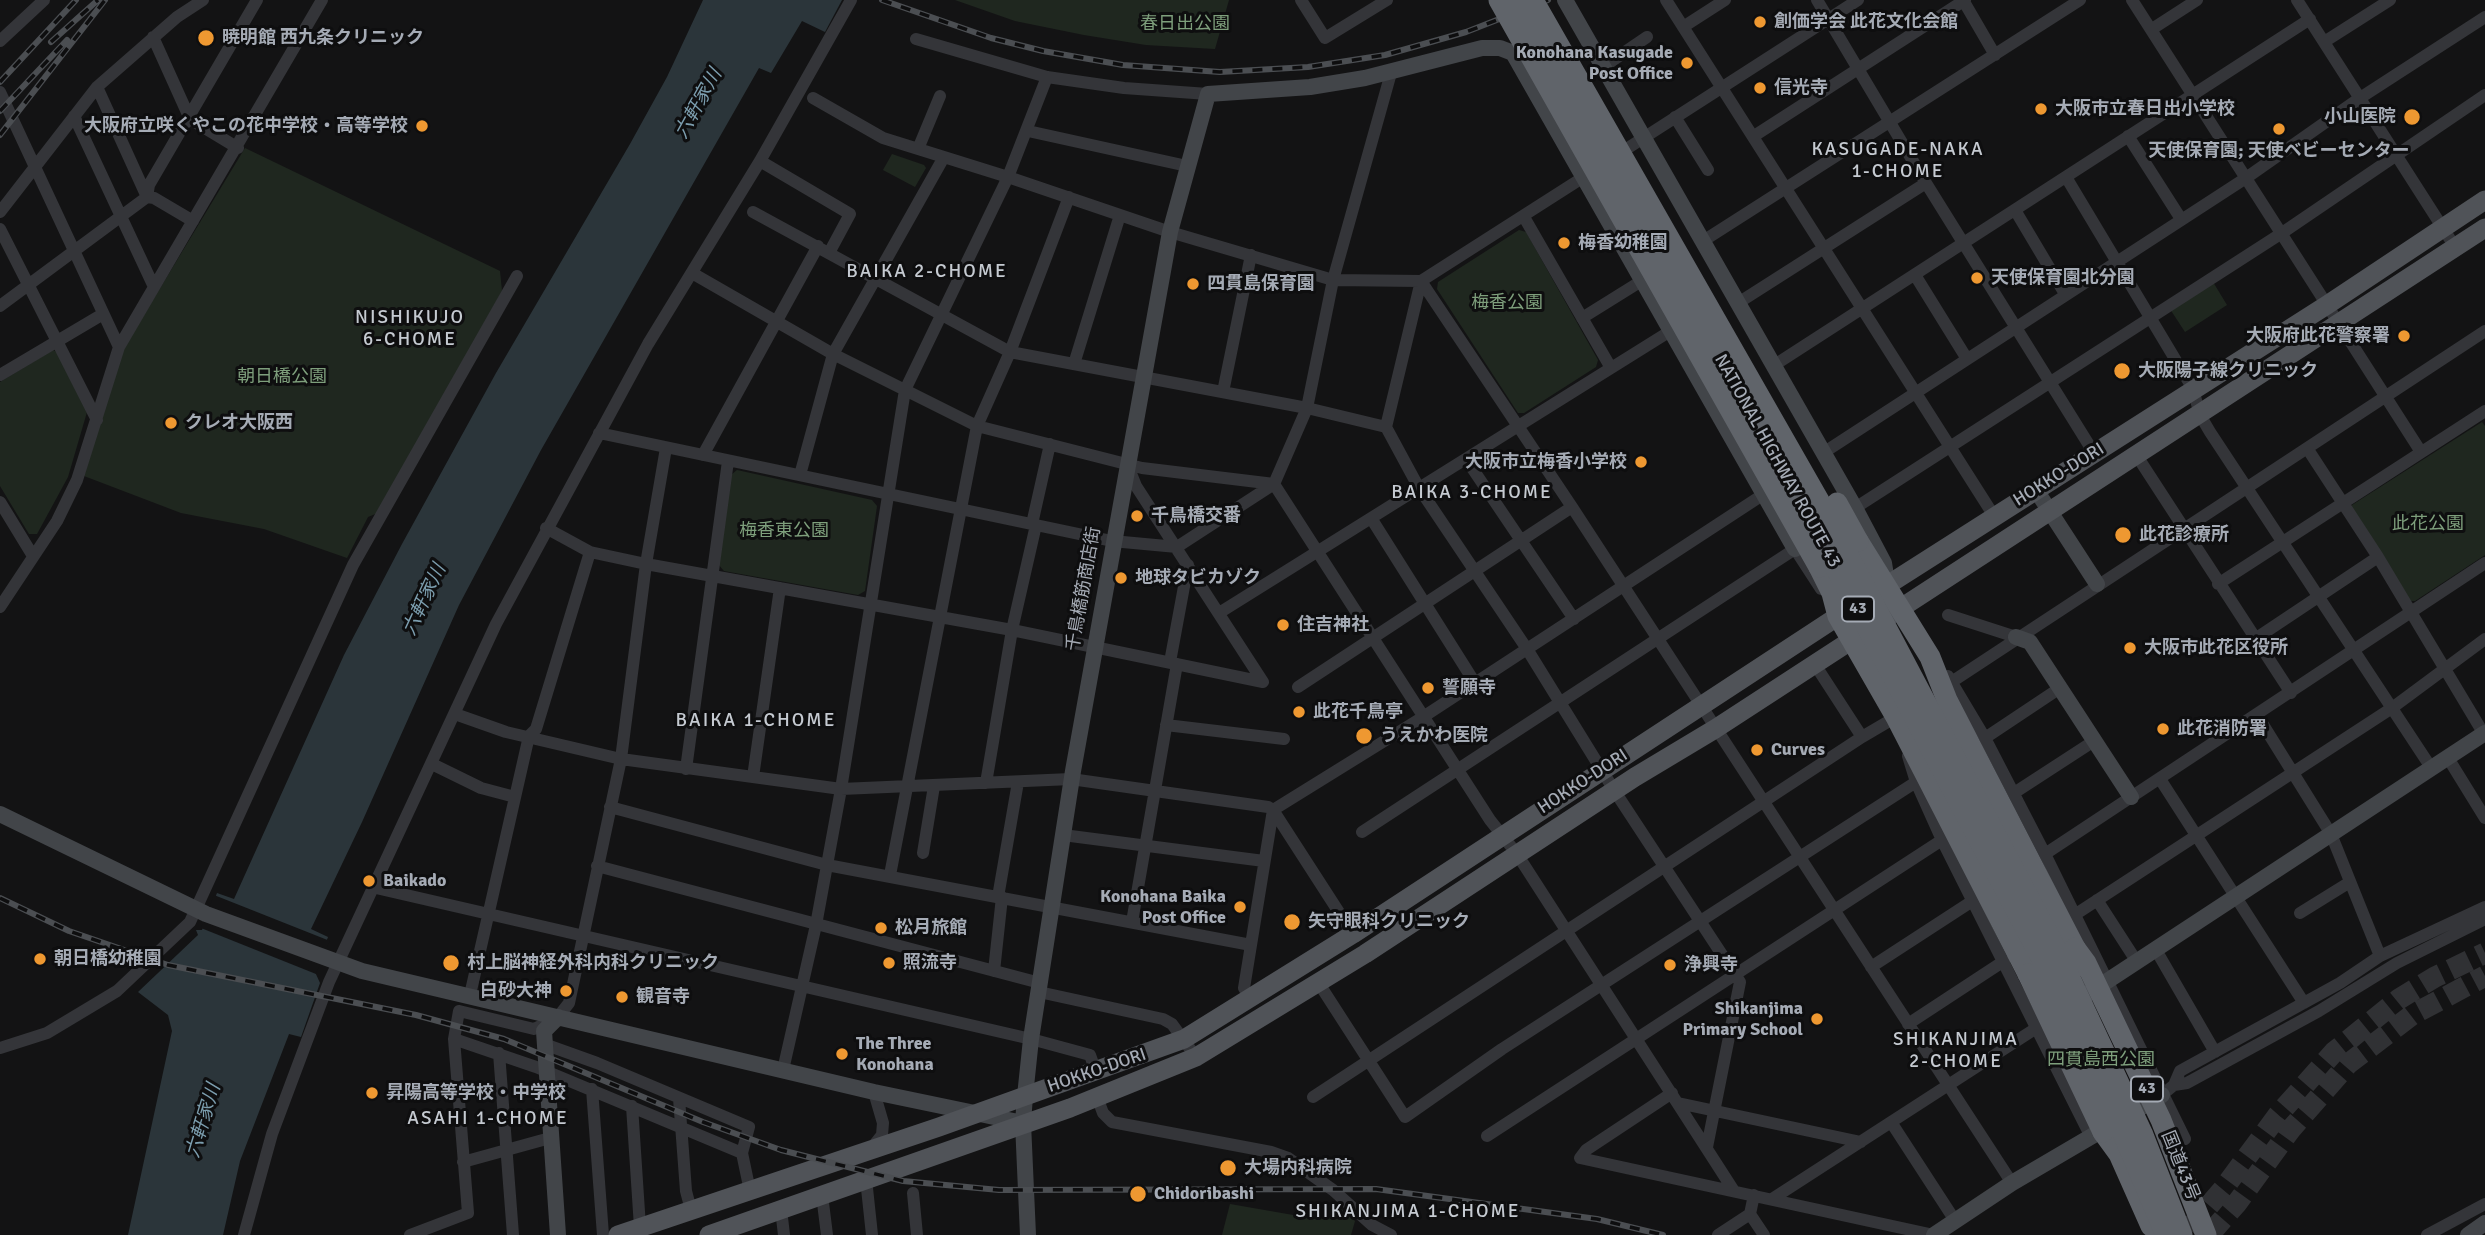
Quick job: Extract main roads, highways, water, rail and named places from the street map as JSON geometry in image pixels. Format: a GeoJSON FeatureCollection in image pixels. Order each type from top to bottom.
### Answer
{"type":"FeatureCollection","features":[{"type":"Feature","properties":{"kind":"highway"},"geometry":{"type":"LineString","coordinates":[[1499,0],[1819,566],[1839,616]]}},
{"type":"Feature","properties":{"kind":"highway","name":"NATIONAL HIGHWAY ROUTE 43"},"geometry":{"type":"LineString","coordinates":[[1515,0],[1652,235],[1821,539],[2045,965],[2105,1091],[2166,1235]]}},
{"type":"Feature","properties":{"kind":"highway","name":"NATIONAL HIGHWAY ROUTE 43"},"geometry":{"type":"LineString","coordinates":[[1533,0],[1816,495],[1874,603],[2060,957],[2143,1135],[2182,1235]]}},
{"type":"Feature","properties":{"kind":"highway","name":"43"},"geometry":{"type":"LineString","coordinates":[[1549,0],[1873,569],[1887,584],[1930,657],[1947,700],[1980,743],[2075,948],[2078,966],[2169,1168],[2188,1235]]}},
{"type":"Feature","properties":{"kind":"highway","name":"43"},"geometry":{"type":"LineString","coordinates":[[1839,616],[1896,717],[2028,974],[2142,1235]]}},
{"type":"Feature","properties":{"kind":"highway","name":"国道43号"},"geometry":{"type":"LineString","coordinates":[[2075,948],[2087,962],[2156,1109],[2206,1235]]}},
{"type":"Feature","properties":{"kind":"highway"},"geometry":{"type":"LineString","coordinates":[[2097,1134],[2119,1154],[2156,1235]]}},
{"type":"Feature","properties":{"kind":"main road","name":"HOKKO-DORI"},"geometry":{"type":"LineString","coordinates":[[618,1235],[870,1151],[1184,1039],[1353,934],[1603,768],[1701,708],[1887,584],[2327,305],[2485,200]]}},
{"type":"Feature","properties":{"kind":"main road","name":"HOKKO-DORI"},"geometry":{"type":"LineString","coordinates":[[709,1235],[740,1230],[781,1209],[1097,1097],[1196,1057],[1318,982],[1614,790],[1715,729],[2485,228]]}},
{"type":"Feature","properties":{"kind":"water","name":"六軒家川"},"geometry":{"type":"Polygon","coordinates":[[[703,0],[842,0],[825,32],[802,21],[771,73],[759,68],[541,450],[459,605],[311,929],[328,937],[315,972],[320,983],[301,1037],[289,1034],[240,1161],[223,1235],[128,1235],[172,1031],[168,1015],[138,992],[198,935],[196,930],[202,930],[217,893],[234,899],[344,655],[496,373],[667,77],[703,0]]]}},
{"type":"Feature","properties":{"kind":"tunnel"},"geometry":{"type":"LineString","coordinates":[[2189,1229],[2224,1188],[2278,1115],[2334,1052],[2399,999],[2435,977],[2485,953]]}},
{"type":"Feature","properties":{"kind":"tunnel"},"geometry":{"type":"LineString","coordinates":[[2209,1235],[2237,1203],[2291,1129],[2348,1064],[2412,1015],[2485,976]]}},
{"type":"Feature","properties":{"kind":"railway"},"geometry":{"type":"LineString","coordinates":[[0,82],[76,0]]}},
{"type":"Feature","properties":{"kind":"railway"},"geometry":{"type":"LineString","coordinates":[[51,42],[98,0]]}},
{"type":"Feature","properties":{"kind":"railway"},"geometry":{"type":"LineString","coordinates":[[0,135],[105,0]]}},
{"type":"Feature","properties":{"kind":"railway"},"geometry":{"type":"LineString","coordinates":[[882,0],[991,38],[1043,51],[1123,65],[1220,72],[1308,67],[1385,55],[1466,32],[1548,0]]}},
{"type":"Feature","properties":{"kind":"railway"},"geometry":{"type":"LineString","coordinates":[[0,111],[67,40]]}},
{"type":"Feature","properties":{"kind":"railway"},"geometry":{"type":"LineString","coordinates":[[0,898],[69,931],[168,965],[416,1015],[504,1039],[703,1122],[781,1150],[903,1181],[999,1190],[1376,1189],[1597,1219],[1663,1235]]}},
{"type":"Feature","properties":{"kind":"place","name":"創価学会 此花文化会館"},"geometry":{"type":"Point","coordinates":[1760,22]}},
{"type":"Feature","properties":{"kind":"place","name":"暁明館 西九条クリニック"},"geometry":{"type":"Point","coordinates":[206,38]}},
{"type":"Feature","properties":{"kind":"place","name":"Konohana Kasugade Post Office"},"geometry":{"type":"Point","coordinates":[1687,63]}},
{"type":"Feature","properties":{"kind":"place","name":"信光寺"},"geometry":{"type":"Point","coordinates":[1760,88]}},
{"type":"Feature","properties":{"kind":"place","name":"大阪市立春日出小学校"},"geometry":{"type":"Point","coordinates":[2041,109]}},
{"type":"Feature","properties":{"kind":"place","name":"小山医院"},"geometry":{"type":"Point","coordinates":[2412,117]}},
{"type":"Feature","properties":{"kind":"place","name":"大阪府立咲くやこの花中学校・高等学校"},"geometry":{"type":"Point","coordinates":[422,126]}},
{"type":"Feature","properties":{"kind":"place","name":"天使保育園; 天使ベビーセンター"},"geometry":{"type":"Point","coordinates":[2279,129]}},
{"type":"Feature","properties":{"kind":"place","name":"梅香幼稚園"},"geometry":{"type":"Point","coordinates":[1564,243]}},
{"type":"Feature","properties":{"kind":"place","name":"天使保育園北分園"},"geometry":{"type":"Point","coordinates":[1977,278]}},
{"type":"Feature","properties":{"kind":"place","name":"四貫島保育園"},"geometry":{"type":"Point","coordinates":[1193,284]}},
{"type":"Feature","properties":{"kind":"place","name":"大阪府此花警察署"},"geometry":{"type":"Point","coordinates":[2404,336]}},
{"type":"Feature","properties":{"kind":"place","name":"大阪陽子線クリニック"},"geometry":{"type":"Point","coordinates":[2122,371]}},
{"type":"Feature","properties":{"kind":"place","name":"クレオ大阪西"},"geometry":{"type":"Point","coordinates":[171,423]}},
{"type":"Feature","properties":{"kind":"place","name":"大阪市立梅香小学校"},"geometry":{"type":"Point","coordinates":[1641,462]}},
{"type":"Feature","properties":{"kind":"place","name":"千鳥橋交番"},"geometry":{"type":"Point","coordinates":[1137,516]}},
{"type":"Feature","properties":{"kind":"place","name":"此花診療所"},"geometry":{"type":"Point","coordinates":[2123,535]}},
{"type":"Feature","properties":{"kind":"place","name":"地球タビカゾク"},"geometry":{"type":"Point","coordinates":[1121,578]}},
{"type":"Feature","properties":{"kind":"place","name":"住吉神社"},"geometry":{"type":"Point","coordinates":[1283,625]}},
{"type":"Feature","properties":{"kind":"place","name":"大阪市此花区役所"},"geometry":{"type":"Point","coordinates":[2130,648]}},
{"type":"Feature","properties":{"kind":"place","name":"誓願寺"},"geometry":{"type":"Point","coordinates":[1428,688]}},
{"type":"Feature","properties":{"kind":"place","name":"此花千鳥亭"},"geometry":{"type":"Point","coordinates":[1299,712]}},
{"type":"Feature","properties":{"kind":"place","name":"此花消防署"},"geometry":{"type":"Point","coordinates":[2163,729]}},
{"type":"Feature","properties":{"kind":"place","name":"うえかわ医院"},"geometry":{"type":"Point","coordinates":[1364,736]}},
{"type":"Feature","properties":{"kind":"place","name":"Curves"},"geometry":{"type":"Point","coordinates":[1757,750]}},
{"type":"Feature","properties":{"kind":"place","name":"Baikado"},"geometry":{"type":"Point","coordinates":[369,881]}},
{"type":"Feature","properties":{"kind":"place","name":"Konohana Baika Post Office"},"geometry":{"type":"Point","coordinates":[1240,907]}},
{"type":"Feature","properties":{"kind":"place","name":"矢守眼科クリニック"},"geometry":{"type":"Point","coordinates":[1292,922]}},
{"type":"Feature","properties":{"kind":"place","name":"松月旅館"},"geometry":{"type":"Point","coordinates":[881,928]}},
{"type":"Feature","properties":{"kind":"place","name":"朝日橋幼稚園"},"geometry":{"type":"Point","coordinates":[40,959]}},
{"type":"Feature","properties":{"kind":"place","name":"村上脳神経外科内科クリニック"},"geometry":{"type":"Point","coordinates":[451,963]}},
{"type":"Feature","properties":{"kind":"place","name":"照流寺"},"geometry":{"type":"Point","coordinates":[889,963]}},
{"type":"Feature","properties":{"kind":"place","name":"浄興寺"},"geometry":{"type":"Point","coordinates":[1670,965]}},
{"type":"Feature","properties":{"kind":"place","name":"白砂大神"},"geometry":{"type":"Point","coordinates":[566,991]}},
{"type":"Feature","properties":{"kind":"place","name":"観音寺"},"geometry":{"type":"Point","coordinates":[622,997]}},
{"type":"Feature","properties":{"kind":"place","name":"Shikanjima Primary School"},"geometry":{"type":"Point","coordinates":[1817,1019]}},
{"type":"Feature","properties":{"kind":"place","name":"The Three Konohana"},"geometry":{"type":"Point","coordinates":[842,1054]}},
{"type":"Feature","properties":{"kind":"place","name":"昇陽高等学校・中学校"},"geometry":{"type":"Point","coordinates":[372,1093]}},
{"type":"Feature","properties":{"kind":"place","name":"大場内科病院"},"geometry":{"type":"Point","coordinates":[1228,1168]}},
{"type":"Feature","properties":{"kind":"place","name":"Chidoribashi"},"geometry":{"type":"Point","coordinates":[1138,1194]}},
{"type":"Feature","properties":{"kind":"district","name":"KASUGADE-NAKA 1-CHOME"},"geometry":{"type":"Point","coordinates":[1898,161]}},
{"type":"Feature","properties":{"kind":"district","name":"BAIKA 2-CHOME"},"geometry":{"type":"Point","coordinates":[927,272]}},
{"type":"Feature","properties":{"kind":"district","name":"NISHIKUJO 6-CHOME"},"geometry":{"type":"Point","coordinates":[410,329]}},
{"type":"Feature","properties":{"kind":"district","name":"BAIKA 3-CHOME"},"geometry":{"type":"Point","coordinates":[1472,493]}},
{"type":"Feature","properties":{"kind":"district","name":"BAIKA 1-CHOME"},"geometry":{"type":"Point","coordinates":[756,721]}},
{"type":"Feature","properties":{"kind":"district","name":"SHIKANJIMA 2-CHOME"},"geometry":{"type":"Point","coordinates":[1956,1051]}},
{"type":"Feature","properties":{"kind":"district","name":"ASAHI 1-CHOME"},"geometry":{"type":"Point","coordinates":[488,1119]}},
{"type":"Feature","properties":{"kind":"district","name":"SHIKANJIMA 1-CHOME"},"geometry":{"type":"Point","coordinates":[1408,1212]}},
{"type":"Feature","properties":{"kind":"park label","name":"春日出公園"},"geometry":{"type":"Point","coordinates":[1185,24]}},
{"type":"Feature","properties":{"kind":"park label","name":"梅香公園"},"geometry":{"type":"Point","coordinates":[1507,303]}},
{"type":"Feature","properties":{"kind":"park label","name":"朝日橋公園"},"geometry":{"type":"Point","coordinates":[282,377]}},
{"type":"Feature","properties":{"kind":"park label","name":"此花公園"},"geometry":{"type":"Point","coordinates":[2428,524]}},
{"type":"Feature","properties":{"kind":"park label","name":"梅香東公園"},"geometry":{"type":"Point","coordinates":[784,531]}},
{"type":"Feature","properties":{"kind":"park label","name":"四貫島西公園"},"geometry":{"type":"Point","coordinates":[2101,1060]}}]}
